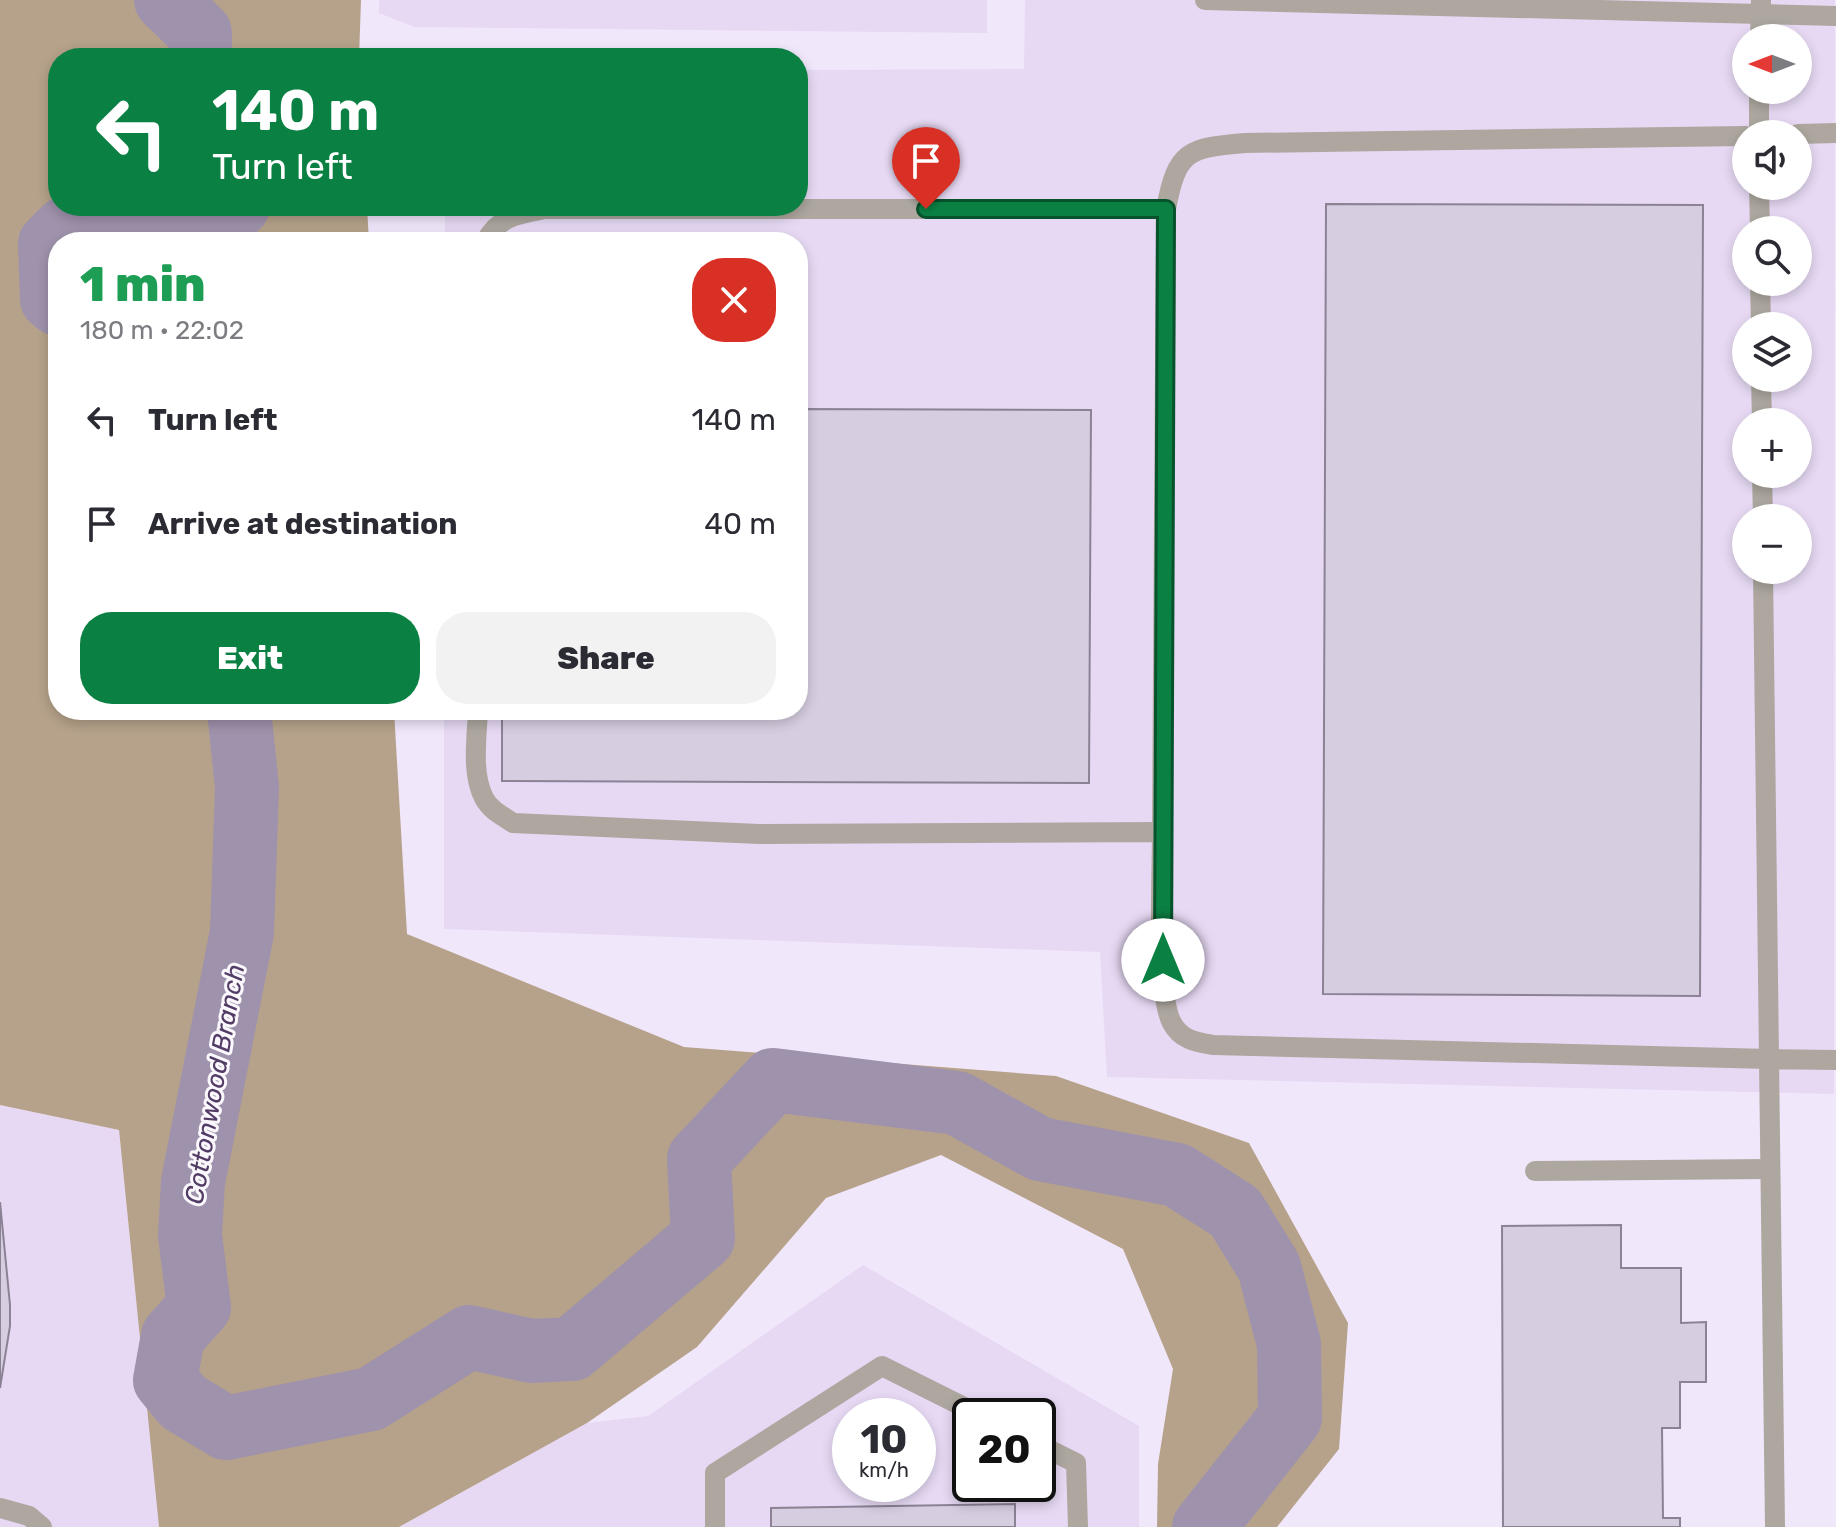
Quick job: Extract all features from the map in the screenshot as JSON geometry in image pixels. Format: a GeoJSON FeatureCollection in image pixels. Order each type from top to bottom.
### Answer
{"type":"FeatureCollection","features":[{"type":"Feature","properties":{"kind":"lane"},"geometry":{"type":"LineString","coordinates":[[1205,0],[1760,8],[1836,16]]}},
{"type":"Feature","properties":{"kind":"lane"},"geometry":{"type":"LineString","coordinates":[[1812,134],[1836,133]]}},
{"type":"Feature","properties":{"kind":"lane"},"geometry":{"type":"LineString","coordinates":[[1732,136],[1261,143],[1203,146],[1183,160],[1171,180],[1166,209],[1162,832],[1164,992],[1171,1023],[1187,1040],[1213,1045],[1836,1060]]}},
{"type":"Feature","properties":{"kind":"lane"},"geometry":{"type":"LineString","coordinates":[[808,209],[1166,209]]}},
{"type":"Feature","properties":{"kind":"lane"},"geometry":{"type":"LineString","coordinates":[[490,232],[512,216]]}},
{"type":"Feature","properties":{"kind":"lane"},"geometry":{"type":"LineString","coordinates":[[1763,584],[1775,1527]]}},
{"type":"Feature","properties":{"kind":"lane"},"geometry":{"type":"LineString","coordinates":[[478,720],[477,772],[484,798],[495,811],[513,823],[759,834],[1162,832]]}},
{"type":"Feature","properties":{"kind":"lane"},"geometry":{"type":"LineString","coordinates":[[1535,1171],[1769,1169]]}},
{"type":"Feature","properties":{"kind":"lane"},"geometry":{"type":"LineString","coordinates":[[715,1527],[715,1473],[882,1366],[952,1401]]}},
{"type":"Feature","properties":{"kind":"lane"},"geometry":{"type":"LineString","coordinates":[[1056,1453],[1076,1463],[1078,1527]]}},
{"type":"Feature","properties":{"kind":"lane"},"geometry":{"type":"LineString","coordinates":[[0,1508],[29,1516],[42,1527]]}},
{"type":"Feature","properties":{"kind":"shaded area"},"geometry":{"type":"Polygon","coordinates":[[[0,0],[361,0],[359,48],[48,48],[48,216],[368,216],[368,232],[48,232],[48,720],[395,720],[407,934],[684,1047],[1056,1076],[1249,1143],[1348,1323],[1339,1449],[1277,1527],[1157,1527],[1158,1464],[1173,1369],[1123,1249],[941,1155],[826,1198],[697,1347],[587,1423],[399,1527],[159,1527],[119,1130],[0,1105],[0,0]]]}},
{"type":"Feature","properties":{"kind":"shaded area"},"geometry":{"type":"Polygon","coordinates":[[[379,0],[987,0],[987,33],[414,27],[379,13],[379,0]]]}},
{"type":"Feature","properties":{"kind":"shaded area"},"geometry":{"type":"Polygon","coordinates":[[[1025,0],[1835,0],[1834,1094],[1107,1077],[1100,952],[444,929],[444,720],[808,720],[808,232],[445,232],[445,216],[808,216],[808,70],[1024,69],[1025,0]]]}},
{"type":"Feature","properties":{"kind":"shaded area"},"geometry":{"type":"Polygon","coordinates":[[[0,1105],[119,1130],[159,1527],[0,1527],[0,1105]]]}},
{"type":"Feature","properties":{"kind":"shaded area"},"geometry":{"type":"Polygon","coordinates":[[[863,1265],[1139,1426],[1139,1527],[399,1527],[587,1423],[648,1416],[863,1265]]]}},
{"type":"Feature","properties":{"kind":"building"},"geometry":{"type":"Polygon","coordinates":[[[1326,204],[1703,205],[1700,996],[1323,994],[1326,204]]]}},
{"type":"Feature","properties":{"kind":"building"},"geometry":{"type":"Polygon","coordinates":[[[808,409],[1091,410],[1089,783],[502,781],[502,720],[808,720],[808,409]]]}},
{"type":"Feature","properties":{"kind":"building"},"geometry":{"type":"Polygon","coordinates":[[[0,1202],[10,1326],[0,1388],[0,1202]]]}},
{"type":"Feature","properties":{"kind":"building"},"geometry":{"type":"Polygon","coordinates":[[[1621,1225],[1621,1268],[1681,1268],[1681,1323],[1706,1322],[1706,1382],[1680,1382],[1680,1428],[1662,1428],[1663,1518],[1680,1518],[1680,1527],[1503,1527],[1502,1226],[1621,1225]]]}},
{"type":"Feature","properties":{"kind":"building"},"geometry":{"type":"Polygon","coordinates":[[[1015,1504],[1015,1527],[771,1527],[771,1508],[1015,1504]]]}},
{"type":"Feature","properties":{"kind":"waterway","name":"Cottonwood Branch"},"geometry":{"type":"LineString","coordinates":[[166,0],[200,33],[200,48]]}},
{"type":"Feature","properties":{"kind":"waterway","name":"Cottonwood Branch"},"geometry":{"type":"LineString","coordinates":[[158,232],[210,216]]}},
{"type":"Feature","properties":{"kind":"waterway","name":"Cottonwood Branch"},"geometry":{"type":"LineString","coordinates":[[62,232],[66,228],[87,232]]}},
{"type":"Feature","properties":{"kind":"waterway","name":"Cottonwood Branch"},"geometry":{"type":"LineString","coordinates":[[240,720],[247,787],[242,932],[193,1182],[190,1235],[199,1307],[173,1336],[165,1380],[183,1402],[226,1428],[371,1399],[469,1337],[531,1351],[572,1349],[703,1238],[699,1159],[773,1080],[957,1103],[1040,1149],[1177,1175],[1235,1212],[1269,1267],[1289,1344],[1290,1418],[1204,1527]]}},
{"type":"Feature","properties":{"kind":"route"},"geometry":{"type":"LineString","coordinates":[[926,209],[1166,209],[1163,960]]}}]}
